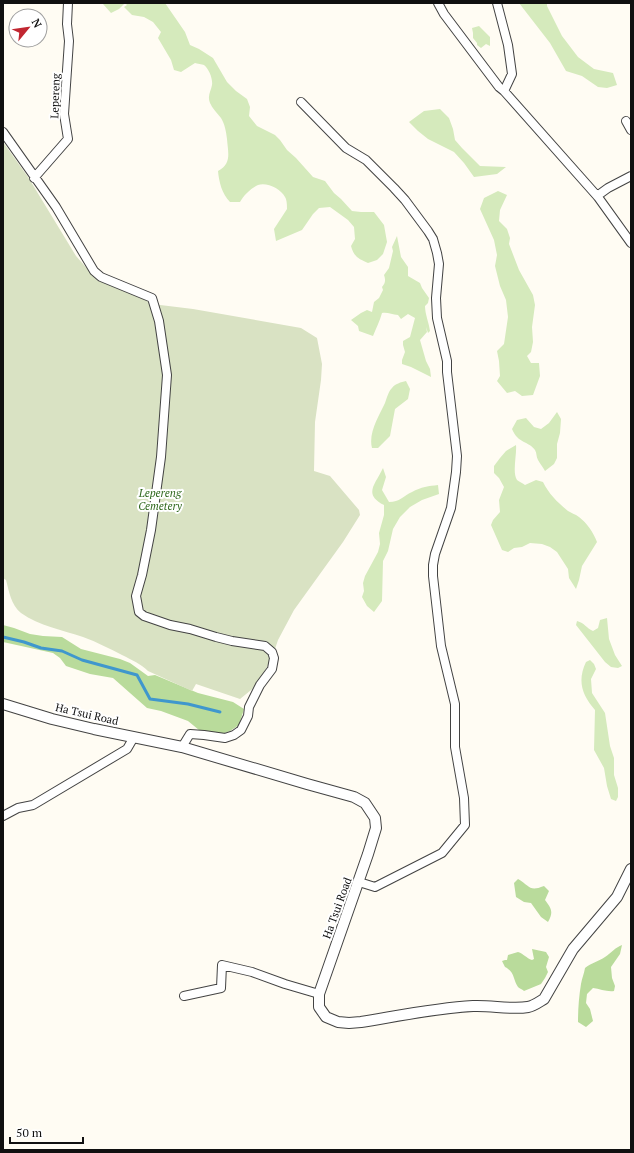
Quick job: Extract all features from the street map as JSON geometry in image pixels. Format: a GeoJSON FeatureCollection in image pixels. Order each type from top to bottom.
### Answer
{"type":"FeatureCollection","features":[{"type":"Feature","properties":{"kind":"street","name":"Lepereng"},"geometry":{"type":"LineString","coordinates":[[34,178],[68,139],[64,114],[69,41],[67,24],[68,3]]}},
{"type":"Feature","properties":{"kind":"street"},"geometry":{"type":"LineString","coordinates":[[438,3],[444,14],[499,87],[597,196],[631,243]]}},
{"type":"Feature","properties":{"kind":"street"},"geometry":{"type":"LineString","coordinates":[[497,3],[508,45],[512,74],[504,91]]}},
{"type":"Feature","properties":{"kind":"street"},"geometry":{"type":"LineString","coordinates":[[301,102],[346,148],[366,160],[394,188],[405,200],[433,239],[439,264],[436,298],[437,318],[447,361],[456,456],[456,472],[451,508],[435,554],[433,576],[441,646],[455,704],[455,747],[464,798],[465,825],[442,853],[375,887],[359,882]]}},
{"type":"Feature","properties":{"kind":"street"},"geometry":{"type":"LineString","coordinates":[[626,121],[631,130]]}},
{"type":"Feature","properties":{"kind":"street"},"geometry":{"type":"LineString","coordinates":[[3,132],[19,153],[34,178],[56,206],[94,271],[101,277],[152,298],[159,321],[167,370],[167,388],[161,457],[151,530],[136,596],[139,612],[144,616],[170,625],[232,641],[265,646],[272,652],[274,658],[272,669],[260,685],[249,707],[248,716],[241,730],[234,735],[225,738],[204,734],[190,734],[182,747]]}},
{"type":"Feature","properties":{"kind":"street"},"geometry":{"type":"LineString","coordinates":[[597,196],[608,188],[631,176]]}},
{"type":"Feature","properties":{"kind":"street","name":"Ha Tsui Road"},"geometry":{"type":"LineString","coordinates":[[3,704],[52,719],[182,747],[354,797],[365,803],[375,818],[376,828],[359,882],[319,994]]}},
{"type":"Feature","properties":{"kind":"street"},"geometry":{"type":"LineString","coordinates":[[3,816],[18,808],[33,805],[127,750],[134,737]]}},
{"type":"Feature","properties":{"kind":"street"},"geometry":{"type":"LineString","coordinates":[[184,996],[221,988],[222,965],[252,972],[319,994],[319,1007],[326,1017],[338,1022],[349,1023],[455,1007],[480,1005],[507,1008],[528,1007],[537,1004],[544,998],[572,949],[616,897],[631,869]]}},
{"type":"Feature","properties":{"kind":"green space"},"geometry":{"type":"Polygon","coordinates":[[[125,3],[119,9],[111,13],[103,4],[125,3]]]}},
{"type":"Feature","properties":{"kind":"green space"},"geometry":{"type":"Polygon","coordinates":[[[125,3],[165,3],[185,32],[190,45],[213,58],[227,82],[247,99],[250,107],[249,116],[257,126],[275,135],[313,177],[325,181],[334,193],[352,211],[374,212],[384,225],[387,242],[383,254],[377,260],[368,263],[357,257],[351,246],[355,239],[354,227],[348,220],[330,207],[319,208],[302,230],[276,241],[274,229],[287,209],[287,203],[286,198],[280,191],[269,185],[258,185],[248,192],[240,202],[230,202],[221,188],[219,179],[218,171],[227,161],[228,149],[226,133],[221,118],[212,107],[209,100],[212,83],[209,72],[204,65],[195,63],[181,72],[174,70],[171,60],[158,38],[161,32],[153,22],[144,17],[132,15],[124,7],[127,5],[125,3]]]}},
{"type":"Feature","properties":{"kind":"green space"},"geometry":{"type":"Polygon","coordinates":[[[519,3],[547,3],[547,6],[562,36],[578,57],[594,69],[613,73],[617,85],[607,88],[598,87],[582,76],[566,71],[550,43],[519,3]]]}},
{"type":"Feature","properties":{"kind":"green space"},"geometry":{"type":"Polygon","coordinates":[[[479,26],[490,37],[490,46],[486,44],[481,48],[477,45],[473,38],[472,28],[479,26]]]}},
{"type":"Feature","properties":{"kind":"green space"},"geometry":{"type":"Polygon","coordinates":[[[440,109],[449,118],[455,140],[480,166],[506,167],[497,174],[474,177],[454,152],[428,139],[409,122],[424,111],[440,109]]]}},
{"type":"Feature","properties":{"kind":"green space","name":"Lepereng Cemetery"},"geometry":{"type":"Polygon","coordinates":[[[3,142],[28,177],[76,256],[98,281],[130,291],[152,304],[193,309],[301,328],[317,338],[322,364],[315,422],[314,471],[330,476],[359,510],[360,515],[343,542],[294,610],[278,640],[272,658],[256,686],[240,699],[196,684],[192,691],[148,671],[136,662],[98,643],[35,621],[18,610],[9,593],[6,580],[3,578],[3,142]]]}},
{"type":"Feature","properties":{"kind":"green space"},"geometry":{"type":"Polygon","coordinates":[[[498,191],[507,195],[500,210],[499,221],[507,229],[510,238],[509,244],[519,270],[533,295],[535,305],[532,327],[533,342],[531,352],[527,356],[531,363],[539,363],[540,376],[533,395],[522,396],[515,391],[507,393],[497,381],[500,376],[497,351],[504,344],[508,317],[506,300],[500,286],[495,266],[497,255],[494,240],[480,209],[484,198],[498,191]]]}},
{"type":"Feature","properties":{"kind":"green space"},"geometry":{"type":"Polygon","coordinates":[[[397,236],[401,257],[408,267],[408,276],[420,283],[429,298],[428,303],[425,306],[430,331],[428,333],[426,327],[427,332],[420,340],[430,369],[431,377],[402,364],[405,352],[403,341],[410,337],[415,318],[408,314],[401,319],[398,315],[382,313],[373,336],[359,331],[358,326],[351,320],[367,310],[372,312],[374,302],[379,298],[383,290],[382,287],[385,280],[384,275],[389,268],[393,251],[392,247],[397,236]]]}},
{"type":"Feature","properties":{"kind":"green space"},"geometry":{"type":"Polygon","coordinates":[[[406,381],[410,389],[408,399],[395,409],[390,436],[378,448],[372,448],[371,442],[373,431],[389,393],[395,385],[406,381]]]}},
{"type":"Feature","properties":{"kind":"green space"},"geometry":{"type":"Polygon","coordinates":[[[557,412],[561,419],[560,433],[557,444],[557,458],[554,464],[545,471],[537,459],[536,452],[533,447],[520,440],[514,434],[512,429],[517,420],[526,418],[534,427],[541,429],[549,423],[557,412]]]}},
{"type":"Feature","properties":{"kind":"green space"},"geometry":{"type":"Polygon","coordinates":[[[516,445],[515,473],[517,480],[525,485],[536,480],[543,482],[557,501],[568,511],[578,516],[585,522],[592,531],[597,542],[582,566],[576,589],[569,578],[568,569],[557,552],[542,544],[530,543],[522,547],[514,548],[508,552],[502,550],[491,525],[493,520],[500,512],[499,500],[504,487],[494,473],[494,466],[506,451],[516,445]]]}},
{"type":"Feature","properties":{"kind":"green space"},"geometry":{"type":"Polygon","coordinates":[[[383,468],[386,477],[382,490],[389,502],[399,500],[419,489],[431,486],[438,485],[439,494],[422,500],[410,507],[400,517],[393,529],[388,551],[383,561],[382,601],[374,612],[367,606],[362,597],[365,576],[378,552],[380,544],[379,533],[384,515],[384,505],[374,497],[372,493],[374,484],[383,468]]]}},
{"type":"Feature","properties":{"kind":"green space"},"geometry":{"type":"Polygon","coordinates":[[[607,618],[609,639],[615,655],[622,666],[618,668],[611,667],[605,662],[576,625],[577,621],[580,622],[593,631],[598,628],[600,620],[607,618]]]}},
{"type":"Feature","properties":{"kind":"green space"},"geometry":{"type":"Polygon","coordinates":[[[3,625],[30,634],[62,637],[81,649],[130,663],[148,676],[155,675],[198,693],[233,702],[244,709],[239,725],[230,731],[219,735],[199,730],[188,721],[161,711],[147,708],[113,678],[90,674],[66,666],[60,658],[53,653],[3,642],[3,625]]]}},
{"type":"Feature","properties":{"kind":"green space"},"geometry":{"type":"Polygon","coordinates":[[[590,660],[596,669],[591,679],[592,693],[605,713],[610,746],[614,758],[614,775],[618,788],[618,797],[616,801],[611,799],[604,768],[594,750],[595,710],[587,699],[582,688],[581,682],[583,669],[586,662],[590,660]]]}},
{"type":"Feature","properties":{"kind":"green space"},"geometry":{"type":"Polygon","coordinates":[[[518,879],[532,888],[544,886],[549,891],[545,900],[551,910],[551,915],[548,922],[541,917],[531,903],[524,902],[516,897],[514,883],[518,879]]]}},
{"type":"Feature","properties":{"kind":"green space"},"geometry":{"type":"Polygon","coordinates":[[[622,945],[620,954],[611,967],[612,978],[615,986],[614,991],[593,988],[587,994],[586,1003],[590,1009],[593,1021],[586,1027],[578,1022],[581,982],[585,968],[605,957],[622,945]]]}},
{"type":"Feature","properties":{"kind":"green space"},"geometry":{"type":"Polygon","coordinates":[[[532,949],[546,952],[549,957],[546,967],[548,972],[541,984],[524,991],[518,987],[511,971],[505,967],[502,961],[507,960],[508,955],[518,952],[532,960],[534,959],[532,949]]]}},
{"type":"Feature","properties":{"kind":"waterway"},"geometry":{"type":"LineString","coordinates":[[3,637],[41,648],[62,651],[82,660],[137,675],[150,699],[188,704],[220,712]]}}]}
